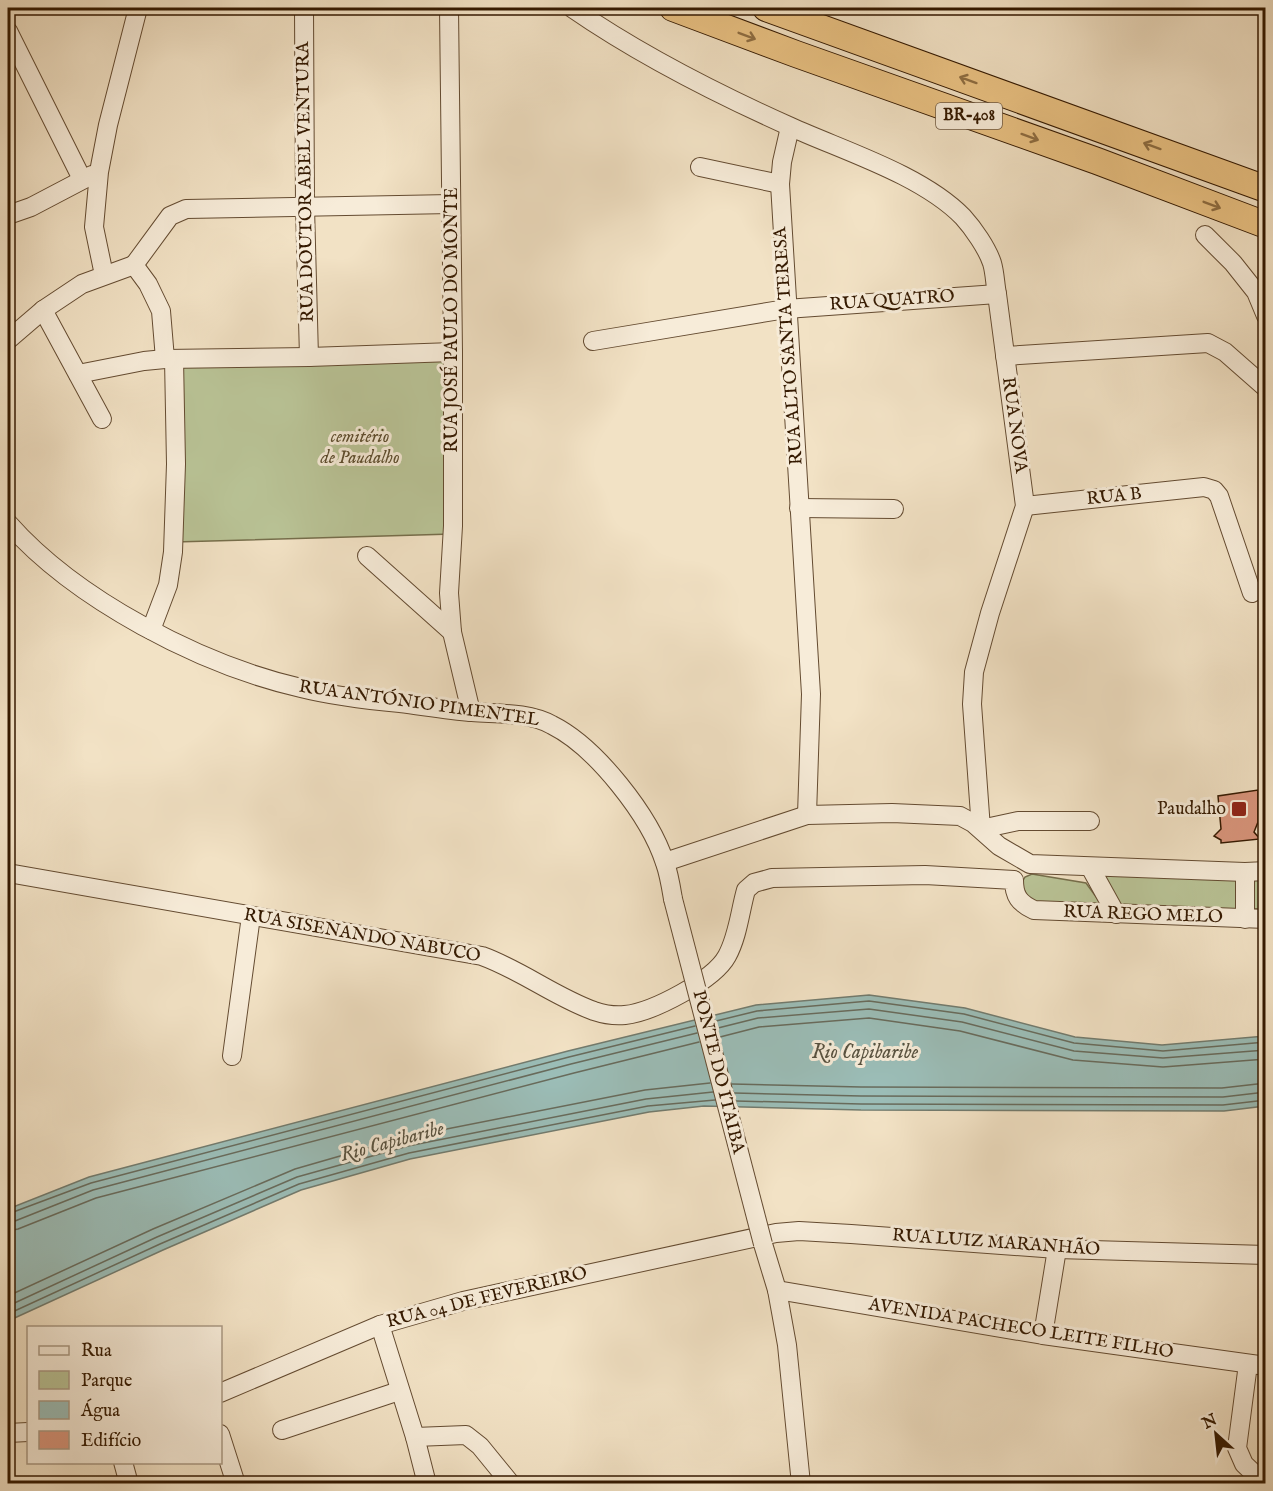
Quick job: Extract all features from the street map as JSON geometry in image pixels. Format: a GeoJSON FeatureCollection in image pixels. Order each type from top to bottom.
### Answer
{"type":"FeatureCollection","features":[{"type":"Feature","properties":{"kind":"highway","name":"BR-408"},"geometry":{"type":"LineString","coordinates":[[673,8],[1266,225]]}},
{"type":"Feature","properties":{"kind":"highway","name":"BR-408"},"geometry":{"type":"LineString","coordinates":[[766,8],[1266,189]]}},
{"type":"Feature","properties":{"kind":"street"},"geometry":{"type":"LineString","coordinates":[[104,275],[94,227],[99,172],[108,125],[138,8]]}},
{"type":"Feature","properties":{"kind":"street","name":"RUA DOUTOR ABEL VENTURA"},"geometry":{"type":"LineString","coordinates":[[304,8],[305,207],[309,357]]}},
{"type":"Feature","properties":{"kind":"street","name":"RUA JOSÉ PAULO DO MONTE"},"geometry":{"type":"LineString","coordinates":[[449,8],[453,352],[453,526],[449,593],[452,632],[471,712]]}},
{"type":"Feature","properties":{"kind":"street"},"geometry":{"type":"LineString","coordinates":[[572,8],[647,56],[790,127]]}},
{"type":"Feature","properties":{"kind":"street"},"geometry":{"type":"LineString","coordinates":[[8,31],[82,179]]}},
{"type":"Feature","properties":{"kind":"street","name":"RUA ALTO SANTA TERESA"},"geometry":{"type":"LineString","coordinates":[[790,127],[782,162],[780,184],[811,694],[807,815]]}},
{"type":"Feature","properties":{"kind":"street","name":"RUA NOVA"},"geometry":{"type":"LineString","coordinates":[[790,127],[883,166],[944,201],[963,218],[992,263],[1025,506],[990,613],[974,672],[972,704],[981,829]]}},
{"type":"Feature","properties":{"kind":"street"},"geometry":{"type":"LineString","coordinates":[[700,167],[780,184]]}},
{"type":"Feature","properties":{"kind":"street"},"geometry":{"type":"LineString","coordinates":[[8,215],[31,207],[99,172]]}},
{"type":"Feature","properties":{"kind":"street"},"geometry":{"type":"LineString","coordinates":[[8,340],[43,310],[82,284],[134,265],[165,221],[176,212],[193,209],[451,204]]}},
{"type":"Feature","properties":{"kind":"street"},"geometry":{"type":"LineString","coordinates":[[1205,235],[1233,262],[1256,292],[1266,316]]}},
{"type":"Feature","properties":{"kind":"street"},"geometry":{"type":"LineString","coordinates":[[134,265],[148,284],[161,311],[170,359],[176,464],[173,552],[168,585],[151,630]]}},
{"type":"Feature","properties":{"kind":"street","name":"RUA QUATRO"},"geometry":{"type":"LineString","coordinates":[[592,341],[786,309],[997,294]]}},
{"type":"Feature","properties":{"kind":"street"},"geometry":{"type":"LineString","coordinates":[[43,310],[102,419]]}},
{"type":"Feature","properties":{"kind":"street"},"geometry":{"type":"LineString","coordinates":[[1005,356],[1208,343],[1225,352],[1266,388]]}},
{"type":"Feature","properties":{"kind":"street"},"geometry":{"type":"LineString","coordinates":[[78,374],[144,361],[170,359],[453,352]]}},
{"type":"Feature","properties":{"kind":"street","name":"RUA B"},"geometry":{"type":"LineString","coordinates":[[1025,506],[1203,487],[1214,490],[1219,496],[1252,592]]}},
{"type":"Feature","properties":{"kind":"street"},"geometry":{"type":"LineString","coordinates":[[799,508],[894,509]]}},
{"type":"Feature","properties":{"kind":"street","name":"RUA ANTÓNIO PIMENTEL"},"geometry":{"type":"LineString","coordinates":[[8,523],[39,556],[81,589],[151,630],[244,671],[301,688],[390,702],[471,712],[500,713],[552,724],[582,745],[613,777],[637,810],[648,826],[665,862],[673,898]]}},
{"type":"Feature","properties":{"kind":"street"},"geometry":{"type":"LineString","coordinates":[[367,556],[452,632]]}},
{"type":"Feature","properties":{"kind":"street"},"geometry":{"type":"LineString","coordinates":[[665,862],[807,815],[892,813],[951,815],[968,819],[999,846],[1030,864]]}},
{"type":"Feature","properties":{"kind":"street"},"geometry":{"type":"LineString","coordinates":[[981,829],[1018,821],[1090,821]]}},
{"type":"Feature","properties":{"kind":"street"},"geometry":{"type":"LineString","coordinates":[[1014,880],[1023,867],[1030,864],[1266,871]]}},
{"type":"Feature","properties":{"kind":"street"},"geometry":{"type":"LineString","coordinates":[[1090,867],[1116,914]]}},
{"type":"Feature","properties":{"kind":"street"},"geometry":{"type":"LineString","coordinates":[[1245,872],[1245,919]]}},
{"type":"Feature","properties":{"kind":"street","name":"RUA SISENANDO NABUCO"},"geometry":{"type":"LineString","coordinates":[[8,873],[482,956],[596,1012],[625,1015],[667,1000],[717,969],[727,956],[746,890],[760,880],[795,876],[925,875],[1014,880]]}},
{"type":"Feature","properties":{"kind":"street","name":"RUA REGO MELO"},"geometry":{"type":"LineString","coordinates":[[1014,880],[1016,895],[1022,904],[1037,911],[1266,919]]}},
{"type":"Feature","properties":{"kind":"street","name":"PONTE DO ITAIBA"},"geometry":{"type":"LineString","coordinates":[[673,898],[777,1290],[787,1345],[801,1484]]}},
{"type":"Feature","properties":{"kind":"street"},"geometry":{"type":"LineString","coordinates":[[232,1056],[251,916]]}},
{"type":"Feature","properties":{"kind":"street","name":"RUA LUIZ MARANHÃO"},"geometry":{"type":"LineString","coordinates":[[728,1242],[799,1231],[1057,1249],[1266,1255]]}},
{"type":"Feature","properties":{"kind":"street","name":"RUA 04 DE FEVEREIRO"},"geometry":{"type":"LineString","coordinates":[[222,1392],[380,1325],[464,1301],[728,1242]]}},
{"type":"Feature","properties":{"kind":"street"},"geometry":{"type":"LineString","coordinates":[[1043,1335],[1057,1249]]}},
{"type":"Feature","properties":{"kind":"street","name":"AVENIDA PACHECO LEITE FILHO"},"geometry":{"type":"LineString","coordinates":[[777,1290],[1043,1335],[1257,1365]]}},
{"type":"Feature","properties":{"kind":"street"},"geometry":{"type":"LineString","coordinates":[[380,1325],[415,1437],[427,1484]]}},
{"type":"Feature","properties":{"kind":"street"},"geometry":{"type":"LineString","coordinates":[[1257,1365],[1238,1448],[1244,1464],[1265,1484]]}},
{"type":"Feature","properties":{"kind":"street"},"geometry":{"type":"LineString","coordinates":[[282,1430],[399,1391]]}},
{"type":"Feature","properties":{"kind":"street"},"geometry":{"type":"LineString","coordinates":[[8,1432],[27,1432]]}},
{"type":"Feature","properties":{"kind":"street"},"geometry":{"type":"LineString","coordinates":[[415,1437],[466,1435],[480,1446],[511,1484]]}},
{"type":"Feature","properties":{"kind":"street"},"geometry":{"type":"LineString","coordinates":[[222,1440],[236,1484]]}},
{"type":"Feature","properties":{"kind":"street"},"geometry":{"type":"LineString","coordinates":[[124,1464],[129,1484]]}},
{"type":"Feature","properties":{"kind":"green space","name":"cemitério de Paudalho"},"geometry":{"type":"Polygon","coordinates":[[[452,353],[452,534],[175,542],[177,364],[452,353]]]}},
{"type":"Feature","properties":{"kind":"green space"},"geometry":{"type":"Polygon","coordinates":[[[1032,874],[1086,883],[1102,905],[1035,910],[1021,884],[1025,877],[1032,874]]]}},
{"type":"Feature","properties":{"kind":"green space"},"geometry":{"type":"Polygon","coordinates":[[[1265,875],[1265,909],[1122,908],[1103,876],[1265,875]]]}},
{"type":"Feature","properties":{"kind":"water","name":"Rio Capibaribe"},"geometry":{"type":"Polygon","coordinates":[[[869,995],[965,1008],[1075,1037],[1162,1045],[1265,1036],[1265,1106],[1224,1111],[861,1110],[704,1106],[649,1112],[410,1159],[301,1190],[8,1321],[8,1209],[89,1177],[568,1051],[756,1005],[869,995]]]}},
{"type":"Feature","properties":{"kind":"building","name":"Paudalho"},"geometry":{"type":"Polygon","coordinates":[[[1258,790],[1258,822],[1254,832],[1260,839],[1221,843],[1221,840],[1214,836],[1221,829],[1218,796],[1258,790]]]}},
{"type":"Feature","properties":{"kind":"place","name":"Paudalho"},"geometry":{"type":"Point","coordinates":[1239,809]}}]}
